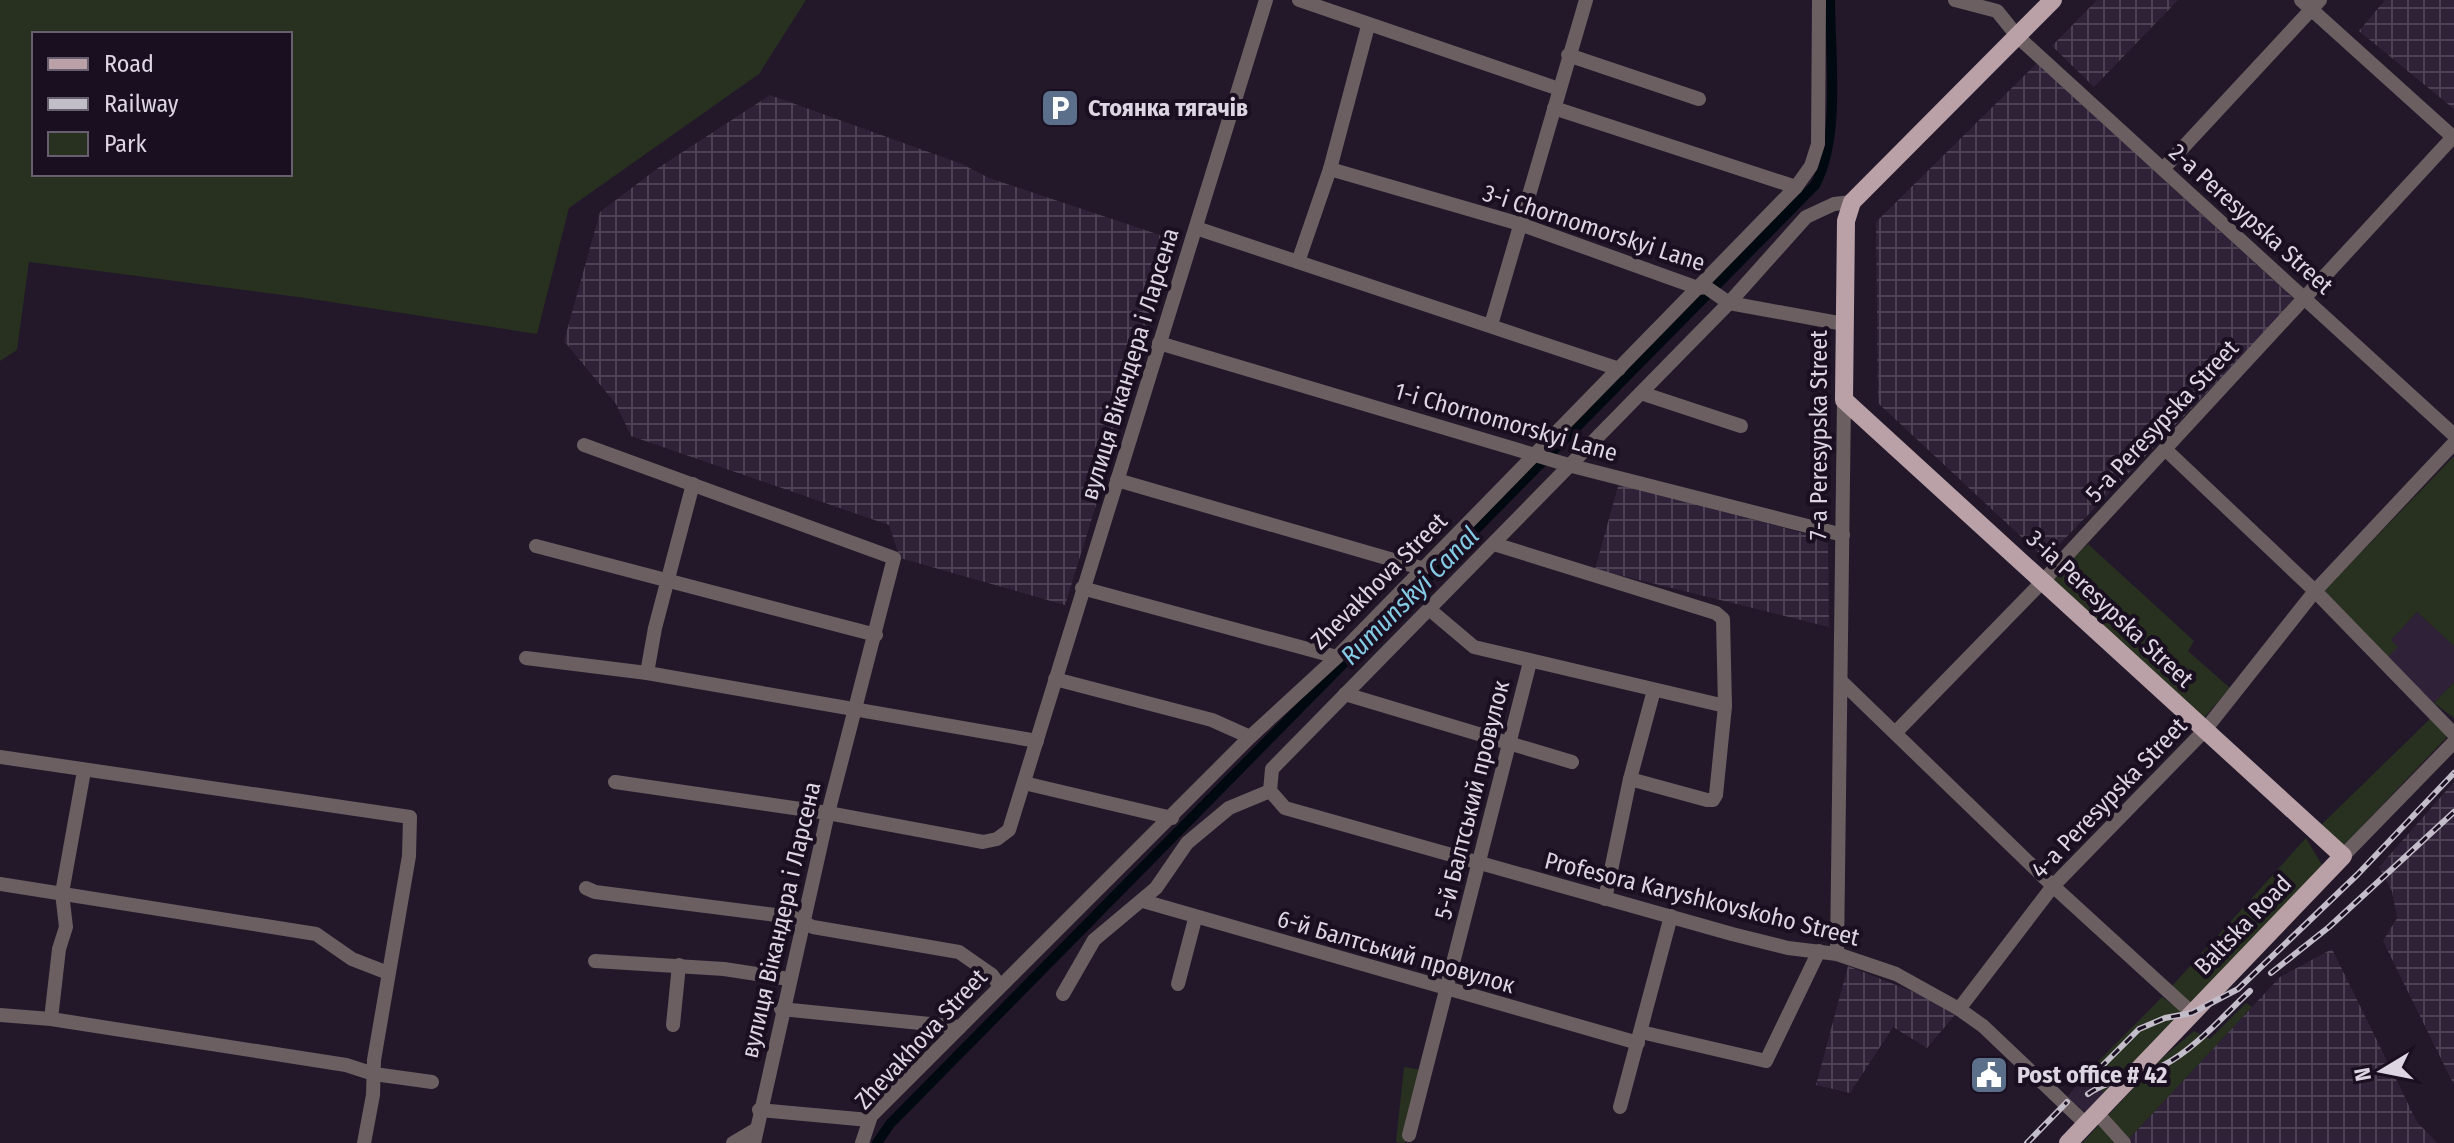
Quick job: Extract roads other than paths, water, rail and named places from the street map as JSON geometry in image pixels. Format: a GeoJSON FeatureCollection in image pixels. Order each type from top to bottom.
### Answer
{"type":"FeatureCollection","features":[{"type":"Feature","properties":{"kind":"main road"},"geometry":{"type":"LineString","coordinates":[[1852,202],[2053,0]]}},
{"type":"Feature","properties":{"kind":"main road","name":"7-a Peresypska Street"},"geometry":{"type":"LineString","coordinates":[[1844,400],[1846,221],[1852,202]]}},
{"type":"Feature","properties":{"kind":"main road","name":"3-ia Peresypska Street"},"geometry":{"type":"LineString","coordinates":[[1844,400],[2343,856]]}},
{"type":"Feature","properties":{"kind":"main road","name":"Baltska Road"},"geometry":{"type":"LineString","coordinates":[[2068,1143],[2343,856]]}},
{"type":"Feature","properties":{"kind":"street","name":"вулиця Вікандера і Ларсена"},"geometry":{"type":"LineString","coordinates":[[828,813],[983,842],[997,839],[1009,830],[1266,0]]}},
{"type":"Feature","properties":{"kind":"street"},"geometry":{"type":"LineString","coordinates":[[1299,0],[1559,89]]}},
{"type":"Feature","properties":{"kind":"street"},"geometry":{"type":"LineString","coordinates":[[1491,325],[1586,0]]}},
{"type":"Feature","properties":{"kind":"street","name":"Zhevakhova Street"},"geometry":{"type":"LineString","coordinates":[[862,1143],[869,1120],[1250,737],[1337,657],[1421,568],[1540,456],[1619,369],[1796,187],[1811,166],[1818,144],[1819,0]]}},
{"type":"Feature","properties":{"kind":"street","name":"2-a Peresypska Street"},"geometry":{"type":"LineString","coordinates":[[1955,0],[1997,11],[2018,37],[2454,435]]}},
{"type":"Feature","properties":{"kind":"street"},"geometry":{"type":"LineString","coordinates":[[2163,169],[2311,3],[2454,137]]}},
{"type":"Feature","properties":{"kind":"street"},"geometry":{"type":"LineString","coordinates":[[1298,262],[1330,169],[1368,26]]}},
{"type":"Feature","properties":{"kind":"street"},"geometry":{"type":"LineString","coordinates":[[1568,55],[1699,99]]}},
{"type":"Feature","properties":{"kind":"street"},"geometry":{"type":"LineString","coordinates":[[1554,108],[1796,187]]}},
{"type":"Feature","properties":{"kind":"street","name":"5-a Peresypska Street"},"geometry":{"type":"LineString","coordinates":[[1896,732],[2044,580],[2454,137]]}},
{"type":"Feature","properties":{"kind":"street","name":"3-i Chornomorskyi Lane"},"geometry":{"type":"LineString","coordinates":[[1330,169],[1520,224],[1702,287],[1728,302],[1844,324]]}},
{"type":"Feature","properties":{"kind":"street"},"geometry":{"type":"LineString","coordinates":[[1063,994],[1094,940],[1123,913],[1143,901],[1187,843],[1229,808],[1270,791],[1272,769],[1641,393],[1806,217],[1820,208],[1852,202]]}},
{"type":"Feature","properties":{"kind":"street"},"geometry":{"type":"LineString","coordinates":[[1196,228],[1619,369]]}},
{"type":"Feature","properties":{"kind":"street","name":"1-i Chornomorskyi Lane"},"geometry":{"type":"LineString","coordinates":[[1159,343],[1569,465],[1843,535]]}},
{"type":"Feature","properties":{"kind":"street"},"geometry":{"type":"LineString","coordinates":[[1641,393],[1741,426]]}},
{"type":"Feature","properties":{"kind":"street","name":"7-a Peresypska Street"},"geometry":{"type":"LineString","coordinates":[[1837,954],[1844,400]]}},
{"type":"Feature","properties":{"kind":"street","name":"4-a Peresypska Street"},"geometry":{"type":"LineString","coordinates":[[1959,1009],[2053,886],[2205,730],[2315,591],[2454,443]]}},
{"type":"Feature","properties":{"kind":"street"},"geometry":{"type":"LineString","coordinates":[[584,445],[693,484],[667,579],[647,673]]}},
{"type":"Feature","properties":{"kind":"street"},"geometry":{"type":"LineString","coordinates":[[2165,449],[2315,591],[2454,734]]}},
{"type":"Feature","properties":{"kind":"street"},"geometry":{"type":"LineString","coordinates":[[1117,480],[1421,568]]}},
{"type":"Feature","properties":{"kind":"street","name":"вулиця Вікандера і Ларсена"},"geometry":{"type":"LineString","coordinates":[[693,484],[894,558],[828,813],[754,1137]]}},
{"type":"Feature","properties":{"kind":"street"},"geometry":{"type":"LineString","coordinates":[[1494,544],[1716,613],[1723,619],[1725,706],[1716,795],[1713,800],[1630,779]]}},
{"type":"Feature","properties":{"kind":"street"},"geometry":{"type":"LineString","coordinates":[[536,546],[876,635]]}},
{"type":"Feature","properties":{"kind":"street"},"geometry":{"type":"LineString","coordinates":[[1082,588],[1337,657]]}},
{"type":"Feature","properties":{"kind":"street"},"geometry":{"type":"LineString","coordinates":[[1429,609],[1474,647],[1725,706]]}},
{"type":"Feature","properties":{"kind":"street"},"geometry":{"type":"LineString","coordinates":[[526,658],[647,673],[1037,741]]}},
{"type":"Feature","properties":{"kind":"street","name":"5-й Балтський провулок"},"geometry":{"type":"LineString","coordinates":[[1409,1135],[1530,662]]}},
{"type":"Feature","properties":{"kind":"street"},"geometry":{"type":"LineString","coordinates":[[1055,679],[1212,720],[1250,737]]}},
{"type":"Feature","properties":{"kind":"street"},"geometry":{"type":"LineString","coordinates":[[1842,682],[2053,886],[2192,1013]]}},
{"type":"Feature","properties":{"kind":"street"},"geometry":{"type":"LineString","coordinates":[[1605,899],[1630,779],[1654,690]]}},
{"type":"Feature","properties":{"kind":"street"},"geometry":{"type":"LineString","coordinates":[[1345,694],[1572,762]]}},
{"type":"Feature","properties":{"kind":"street","name":"Baltska Road"},"geometry":{"type":"LineString","coordinates":[[2343,856],[2454,742]]}},
{"type":"Feature","properties":{"kind":"street"},"geometry":{"type":"LineString","coordinates":[[0,757],[410,817],[409,856],[388,973],[364,1143]]}},
{"type":"Feature","properties":{"kind":"street"},"geometry":{"type":"LineString","coordinates":[[51,1019],[59,949],[66,927],[62,893],[84,771]]}},
{"type":"Feature","properties":{"kind":"street"},"geometry":{"type":"LineString","coordinates":[[615,782],[828,813]]}},
{"type":"Feature","properties":{"kind":"street"},"geometry":{"type":"LineString","coordinates":[[1024,783],[1172,818]]}},
{"type":"Feature","properties":{"kind":"street","name":"Profesora Karyshkovskoho Street"},"geometry":{"type":"LineString","coordinates":[[1270,791],[1285,808],[1774,945],[1837,954],[1896,974],[1983,1026],[2124,1143]]}},
{"type":"Feature","properties":{"kind":"street"},"geometry":{"type":"LineString","coordinates":[[0,884],[316,934],[352,959],[388,973]]}},
{"type":"Feature","properties":{"kind":"street"},"geometry":{"type":"LineString","coordinates":[[586,888],[595,892],[792,917],[813,927],[959,952],[992,975],[1000,986]]}},
{"type":"Feature","properties":{"kind":"street","name":"6-й Балтський провулок"},"geometry":{"type":"LineString","coordinates":[[1143,901],[1195,919],[1446,989],[1639,1037],[1766,1061],[1819,951]]}},
{"type":"Feature","properties":{"kind":"street"},"geometry":{"type":"LineString","coordinates":[[1620,1107],[1671,916]]}},
{"type":"Feature","properties":{"kind":"street"},"geometry":{"type":"LineString","coordinates":[[1178,984],[1195,919]]}},
{"type":"Feature","properties":{"kind":"street"},"geometry":{"type":"LineString","coordinates":[[595,961],[679,965],[789,979]]}},
{"type":"Feature","properties":{"kind":"street"},"geometry":{"type":"LineString","coordinates":[[673,1025],[679,965]]}},
{"type":"Feature","properties":{"kind":"street"},"geometry":{"type":"LineString","coordinates":[[781,1009],[960,1027]]}},
{"type":"Feature","properties":{"kind":"street"},"geometry":{"type":"LineString","coordinates":[[0,1015],[51,1019],[346,1065],[374,1074],[432,1082]]}},
{"type":"Feature","properties":{"kind":"street"},"geometry":{"type":"LineString","coordinates":[[759,1110],[869,1120]]}},
{"type":"Feature","properties":{"kind":"street"},"geometry":{"type":"LineString","coordinates":[[733,1143],[754,1137]]}},
{"type":"Feature","properties":{"kind":"waterway","name":"Rumunskyi Canal"},"geometry":{"type":"LineString","coordinates":[[877,1143],[890,1124],[1815,185],[1823,166],[1831,120],[1830,0]]}},
{"type":"Feature","properties":{"kind":"railway"},"geometry":{"type":"LineString","coordinates":[[2087,1081],[2139,1029],[2165,1018],[2192,1013],[2238,989],[2358,874],[2454,773]]}},
{"type":"Feature","properties":{"kind":"railway"},"geometry":{"type":"LineString","coordinates":[[2271,973],[2329,927],[2454,812]]}},
{"type":"Feature","properties":{"kind":"railway"},"geometry":{"type":"LineString","coordinates":[[2088,1094],[2176,1058],[2250,991]]}},
{"type":"Feature","properties":{"kind":"railway"},"geometry":{"type":"LineString","coordinates":[[2027,1143],[2067,1102]]}},
{"type":"Feature","properties":{"kind":"place","name":"Стоянка тягачів"},"geometry":{"type":"Point","coordinates":[1060,108]}},
{"type":"Feature","properties":{"kind":"place","name":"Post office # 42"},"geometry":{"type":"Point","coordinates":[1989,1075]}}]}
